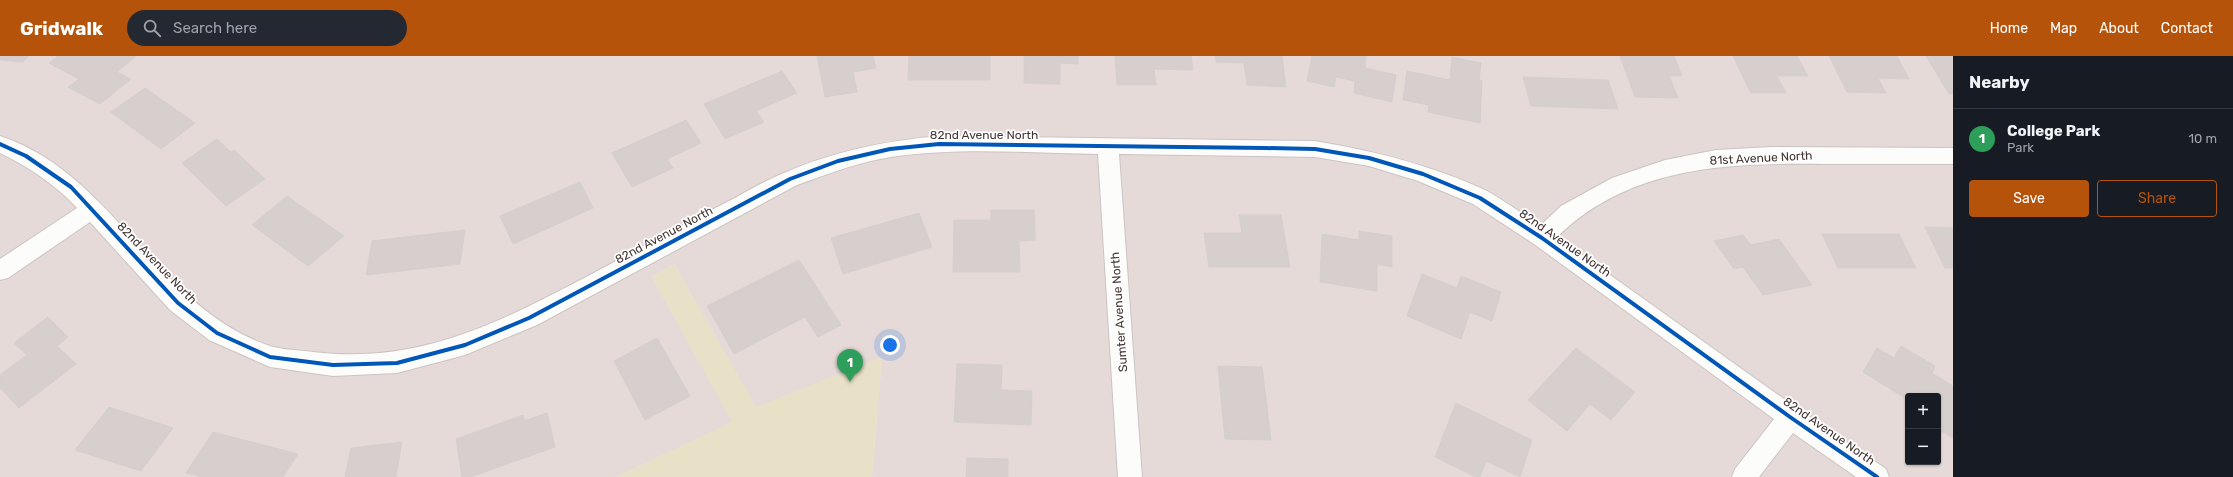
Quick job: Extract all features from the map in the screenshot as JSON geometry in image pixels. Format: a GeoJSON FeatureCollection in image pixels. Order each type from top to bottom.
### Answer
{"type":"FeatureCollection","features":[{"type":"Feature","properties":{"kind":"street","name":"82nd Avenue North"},"geometry":{"type":"LineString","coordinates":[[0,144],[26,156],[71,187],[178,303],[217,333],[270,357],[333,365],[397,363],[465,345],[529,318],[790,180],[838,161],[890,149],[939,144],[1315,149],[1369,158],[1423,174],[1480,198],[1542,238],[1790,417],[1877,477]]}},
{"type":"Feature","properties":{"kind":"street","name":"Sumter Avenue North"},"geometry":{"type":"LineString","coordinates":[[1108,146],[1130,477]]}},
{"type":"Feature","properties":{"kind":"street","name":"81st Avenue North"},"geometry":{"type":"LineString","coordinates":[[1542,238],[1570,212],[1619,184],[1665,168],[1716,158],[1771,155],[1953,156]]}},
{"type":"Feature","properties":{"kind":"street"},"geometry":{"type":"LineString","coordinates":[[0,271],[92,210]]}},
{"type":"Feature","properties":{"kind":"street"},"geometry":{"type":"LineString","coordinates":[[1744,477],[1790,417]]}},
{"type":"Feature","properties":{"kind":"shaded area"},"geometry":{"type":"Polygon","coordinates":[[[0,56],[1953,56],[1953,477],[872,477],[882,357],[756,408],[674,264],[652,277],[733,422],[616,477],[0,477],[0,56]]]}},
{"type":"Feature","properties":{"kind":"shaded area"},"geometry":{"type":"Polygon","coordinates":[[[674,264],[756,407],[882,357],[872,477],[616,477],[732,422],[652,277],[674,264]]]}},
{"type":"Feature","properties":{"kind":"building"},"geometry":{"type":"Polygon","coordinates":[[[0,56],[29,56],[23,62],[0,60],[0,56]]]}},
{"type":"Feature","properties":{"kind":"building"},"geometry":{"type":"Polygon","coordinates":[[[58,56],[136,56],[117,72],[131,79],[100,104],[68,87],[79,79],[49,63],[58,56]]]}},
{"type":"Feature","properties":{"kind":"building"},"geometry":{"type":"Polygon","coordinates":[[[817,56],[873,56],[876,68],[853,72],[857,92],[825,97],[817,56]]]}},
{"type":"Feature","properties":{"kind":"building"},"geometry":{"type":"Polygon","coordinates":[[[909,56],[990,56],[990,80],[908,80],[909,56]]]}},
{"type":"Feature","properties":{"kind":"building"},"geometry":{"type":"Polygon","coordinates":[[[1024,56],[1078,56],[1078,64],[1060,63],[1060,84],[1024,83],[1024,56]]]}},
{"type":"Feature","properties":{"kind":"building"},"geometry":{"type":"Polygon","coordinates":[[[1115,56],[1191,56],[1193,70],[1154,69],[1156,85],[1117,85],[1115,56]]]}},
{"type":"Feature","properties":{"kind":"building"},"geometry":{"type":"Polygon","coordinates":[[[1215,56],[1282,56],[1286,87],[1247,85],[1244,63],[1216,62],[1215,56]]]}},
{"type":"Feature","properties":{"kind":"building"},"geometry":{"type":"Polygon","coordinates":[[[1312,56],[1366,56],[1365,68],[1396,75],[1392,102],[1354,93],[1355,81],[1336,77],[1334,87],[1307,81],[1312,56]]]}},
{"type":"Feature","properties":{"kind":"building"},"geometry":{"type":"Polygon","coordinates":[[[1620,56],[1674,56],[1682,76],[1669,76],[1678,98],[1635,97],[1620,56]]]}},
{"type":"Feature","properties":{"kind":"building"},"geometry":{"type":"Polygon","coordinates":[[[1733,56],[1797,56],[1808,76],[1777,76],[1786,93],[1751,93],[1733,56]]]}},
{"type":"Feature","properties":{"kind":"building"},"geometry":{"type":"Polygon","coordinates":[[[1829,56],[1897,56],[1909,79],[1878,78],[1886,93],[1847,92],[1829,56]]]}},
{"type":"Feature","properties":{"kind":"building"},"geometry":{"type":"Polygon","coordinates":[[[1926,56],[1953,56],[1953,94],[1949,94],[1926,56]]]}},
{"type":"Feature","properties":{"kind":"building"},"geometry":{"type":"Polygon","coordinates":[[[1452,57],[1481,63],[1479,80],[1482,81],[1480,123],[1428,112],[1429,105],[1403,100],[1407,71],[1450,80],[1452,57]]]}},
{"type":"Feature","properties":{"kind":"building"},"geometry":{"type":"Polygon","coordinates":[[[782,71],[797,93],[756,111],[764,122],[725,139],[704,104],[782,71]]]}},
{"type":"Feature","properties":{"kind":"building"},"geometry":{"type":"Polygon","coordinates":[[[1523,77],[1608,80],[1618,109],[1531,106],[1523,77]]]}},
{"type":"Feature","properties":{"kind":"building"},"geometry":{"type":"Polygon","coordinates":[[[145,88],[195,123],[161,149],[111,112],[145,88]]]}},
{"type":"Feature","properties":{"kind":"building"},"geometry":{"type":"Polygon","coordinates":[[[686,120],[701,143],[667,159],[673,168],[632,187],[612,153],[686,120]]]}},
{"type":"Feature","properties":{"kind":"building"},"geometry":{"type":"Polygon","coordinates":[[[217,139],[231,152],[234,150],[265,179],[226,206],[182,163],[217,139]]]}},
{"type":"Feature","properties":{"kind":"building"},"geometry":{"type":"Polygon","coordinates":[[[580,182],[593,208],[513,244],[500,216],[580,182]]]}},
{"type":"Feature","properties":{"kind":"building"},"geometry":{"type":"Polygon","coordinates":[[[287,196],[344,236],[308,266],[252,225],[287,196]]]}},
{"type":"Feature","properties":{"kind":"building"},"geometry":{"type":"Polygon","coordinates":[[[991,210],[1034,210],[1035,240],[1019,241],[1020,272],[953,272],[954,220],[991,220],[991,210]]]}},
{"type":"Feature","properties":{"kind":"building"},"geometry":{"type":"Polygon","coordinates":[[[919,213],[932,247],[843,274],[831,238],[919,213]]]}},
{"type":"Feature","properties":{"kind":"building"},"geometry":{"type":"Polygon","coordinates":[[[1239,215],[1281,215],[1290,267],[1209,267],[1204,233],[1242,233],[1239,215]]]}},
{"type":"Feature","properties":{"kind":"building"},"geometry":{"type":"Polygon","coordinates":[[[1925,227],[1953,228],[1953,268],[1945,268],[1925,227]]]}},
{"type":"Feature","properties":{"kind":"building"},"geometry":{"type":"Polygon","coordinates":[[[465,230],[460,264],[366,275],[372,241],[465,230]]]}},
{"type":"Feature","properties":{"kind":"building"},"geometry":{"type":"Polygon","coordinates":[[[1359,231],[1392,236],[1392,267],[1377,264],[1377,291],[1320,282],[1322,234],[1359,240],[1359,231]]]}},
{"type":"Feature","properties":{"kind":"building"},"geometry":{"type":"Polygon","coordinates":[[[1822,234],[1899,234],[1916,268],[1838,268],[1822,234]]]}},
{"type":"Feature","properties":{"kind":"building"},"geometry":{"type":"Polygon","coordinates":[[[1743,235],[1751,245],[1779,239],[1812,285],[1763,295],[1743,267],[1734,269],[1714,241],[1743,235]]]}},
{"type":"Feature","properties":{"kind":"building"},"geometry":{"type":"Polygon","coordinates":[[[799,260],[841,325],[818,337],[805,317],[734,354],[707,306],[799,260]]]}},
{"type":"Feature","properties":{"kind":"building"},"geometry":{"type":"Polygon","coordinates":[[[1422,274],[1457,288],[1461,276],[1501,292],[1492,321],[1470,312],[1461,339],[1407,316],[1422,274]]]}},
{"type":"Feature","properties":{"kind":"building"},"geometry":{"type":"Polygon","coordinates":[[[48,317],[68,337],[57,346],[76,364],[19,408],[0,388],[0,375],[27,355],[14,343],[48,317]]]}},
{"type":"Feature","properties":{"kind":"building"},"geometry":{"type":"Polygon","coordinates":[[[657,338],[690,396],[645,420],[614,361],[657,338]]]}},
{"type":"Feature","properties":{"kind":"building"},"geometry":{"type":"Polygon","coordinates":[[[1901,346],[1935,366],[1932,373],[1953,386],[1953,438],[1941,431],[1941,393],[1905,393],[1905,398],[1863,372],[1877,348],[1894,358],[1901,346]]]}},
{"type":"Feature","properties":{"kind":"building"},"geometry":{"type":"Polygon","coordinates":[[[1576,348],[1635,392],[1611,420],[1590,404],[1567,431],[1528,400],[1576,348]]]}},
{"type":"Feature","properties":{"kind":"building"},"geometry":{"type":"Polygon","coordinates":[[[957,364],[1002,365],[1001,390],[1032,391],[1031,425],[954,422],[957,364]]]}},
{"type":"Feature","properties":{"kind":"building"},"geometry":{"type":"Polygon","coordinates":[[[1218,366],[1262,367],[1271,440],[1225,439],[1218,366]]]}},
{"type":"Feature","properties":{"kind":"building"},"geometry":{"type":"Polygon","coordinates":[[[1456,403],[1532,440],[1520,477],[1486,461],[1480,477],[1476,477],[1435,457],[1456,403]]]}},
{"type":"Feature","properties":{"kind":"building"},"geometry":{"type":"Polygon","coordinates":[[[109,407],[173,428],[141,471],[75,450],[109,407]]]}},
{"type":"Feature","properties":{"kind":"building"},"geometry":{"type":"Polygon","coordinates":[[[547,413],[555,447],[471,477],[462,477],[456,439],[523,415],[524,421],[547,413]]]}},
{"type":"Feature","properties":{"kind":"building"},"geometry":{"type":"Polygon","coordinates":[[[213,432],[298,454],[283,477],[202,477],[186,473],[213,432]]]}},
{"type":"Feature","properties":{"kind":"building"},"geometry":{"type":"Polygon","coordinates":[[[402,442],[396,477],[345,477],[351,448],[402,442]]]}},
{"type":"Feature","properties":{"kind":"building"},"geometry":{"type":"Polygon","coordinates":[[[967,458],[1008,459],[1008,477],[966,477],[967,458]]]}},
{"type":"Feature","properties":{"kind":"cycle path"},"geometry":{"type":"LineString","coordinates":[[0,144],[26,156],[71,187],[178,303],[217,333],[270,357],[333,365],[397,363],[465,345],[529,318],[790,179],[838,161],[890,149],[939,144],[1265,148],[1315,149],[1369,158],[1423,174],[1480,198],[1542,238],[1790,417],[1877,477]]}},
{"type":"Feature","properties":{"kind":"place","name":"College Park"},"geometry":{"type":"Point","coordinates":[850,382]}}]}
